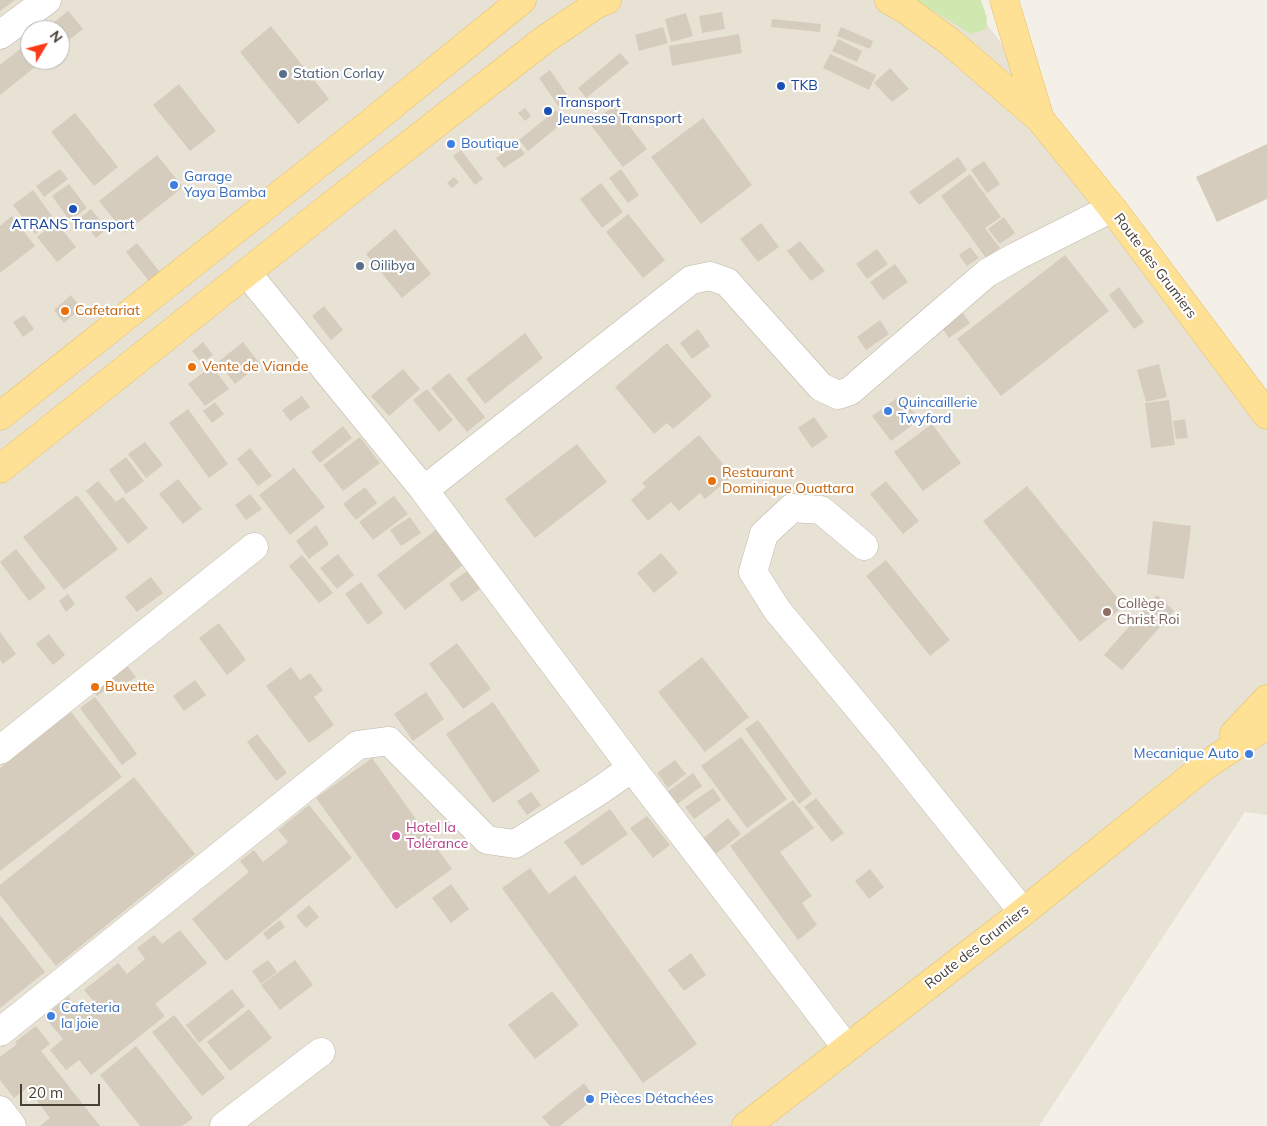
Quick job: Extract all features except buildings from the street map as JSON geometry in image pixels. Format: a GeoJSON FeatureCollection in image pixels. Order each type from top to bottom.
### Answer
{"type":"FeatureCollection","features":[{"type":"Feature","properties":{"kind":"main road"},"geometry":{"type":"LineString","coordinates":[[0,416],[522,0]]}},
{"type":"Feature","properties":{"kind":"main road"},"geometry":{"type":"LineString","coordinates":[[0,469],[347,193],[544,40],[597,4],[607,0]]}},
{"type":"Feature","properties":{"kind":"main road"},"geometry":{"type":"LineString","coordinates":[[888,0],[905,9],[950,41],[1040,119]]}},
{"type":"Feature","properties":{"kind":"main road"},"geometry":{"type":"LineString","coordinates":[[1004,0],[1040,119]]}},
{"type":"Feature","properties":{"kind":"main road","name":"Route des Grumiers"},"geometry":{"type":"LineString","coordinates":[[1040,119],[1112,208],[1267,415]]}},
{"type":"Feature","properties":{"kind":"main road"},"geometry":{"type":"LineString","coordinates":[[1206,765],[1267,699]]}},
{"type":"Feature","properties":{"kind":"main road"},"geometry":{"type":"LineString","coordinates":[[1206,765],[1267,725]]}},
{"type":"Feature","properties":{"kind":"main road","name":"Route des Grumiers"},"geometry":{"type":"LineString","coordinates":[[746,1126],[1023,912],[1206,765]]}},
{"type":"Feature","properties":{"kind":"street"},"geometry":{"type":"LineString","coordinates":[[0,35],[47,0]]}},
{"type":"Feature","properties":{"kind":"street"},"geometry":{"type":"LineString","coordinates":[[424,490],[692,280],[710,276],[727,282],[821,387],[838,394],[850,391],[987,273],[1112,208]]}},
{"type":"Feature","properties":{"kind":"street"},"geometry":{"type":"LineString","coordinates":[[247,273],[424,490],[632,768],[846,1047]]}},
{"type":"Feature","properties":{"kind":"street"},"geometry":{"type":"LineString","coordinates":[[864,546],[821,510],[792,508],[764,534],[753,572],[777,610],[885,740],[1023,912]]}},
{"type":"Feature","properties":{"kind":"street"},"geometry":{"type":"LineString","coordinates":[[0,750],[254,546]]}},
{"type":"Feature","properties":{"kind":"street"},"geometry":{"type":"LineString","coordinates":[[0,1032],[358,744],[389,741],[487,840],[515,844],[632,768]]}},
{"type":"Feature","properties":{"kind":"street"},"geometry":{"type":"LineString","coordinates":[[224,1126],[321,1052]]}},
{"type":"Feature","properties":{"kind":"street"},"geometry":{"type":"LineString","coordinates":[[0,1110],[12,1126]]}},
{"type":"Feature","properties":{"kind":"shaded area"},"geometry":{"type":"Polygon","coordinates":[[[0,0],[969,0],[1267,401],[1267,815],[1245,812],[1039,1126],[0,1126],[0,0]]]}},
{"type":"Feature","properties":{"kind":"green space"},"geometry":{"type":"Polygon","coordinates":[[[916,0],[981,0],[987,18],[986,29],[971,34],[916,0]]]}},
{"type":"Feature","properties":{"kind":"place","name":"Station Corlay"},"geometry":{"type":"Point","coordinates":[283,74]}},
{"type":"Feature","properties":{"kind":"place","name":"TKB"},"geometry":{"type":"Point","coordinates":[781,86]}},
{"type":"Feature","properties":{"kind":"place","name":"Transport Jeunesse Transport"},"geometry":{"type":"Point","coordinates":[548,111]}},
{"type":"Feature","properties":{"kind":"place","name":"Boutique"},"geometry":{"type":"Point","coordinates":[451,144]}},
{"type":"Feature","properties":{"kind":"place","name":"Garage Yaya Bamba"},"geometry":{"type":"Point","coordinates":[174,185]}},
{"type":"Feature","properties":{"kind":"place","name":"ATRANS Transport"},"geometry":{"type":"Point","coordinates":[73,209]}},
{"type":"Feature","properties":{"kind":"place","name":"Oilibya"},"geometry":{"type":"Point","coordinates":[360,266]}},
{"type":"Feature","properties":{"kind":"place","name":"Cafetariat"},"geometry":{"type":"Point","coordinates":[65,311]}},
{"type":"Feature","properties":{"kind":"place","name":"Vente de Viande"},"geometry":{"type":"Point","coordinates":[192,367]}},
{"type":"Feature","properties":{"kind":"place","name":"Quincaillerie Twyford"},"geometry":{"type":"Point","coordinates":[888,411]}},
{"type":"Feature","properties":{"kind":"place","name":"Restaurant Dominique Ouattara"},"geometry":{"type":"Point","coordinates":[712,481]}},
{"type":"Feature","properties":{"kind":"place","name":"Collège Christ Roi"},"geometry":{"type":"Point","coordinates":[1107,612]}},
{"type":"Feature","properties":{"kind":"place","name":"Buvette"},"geometry":{"type":"Point","coordinates":[95,687]}},
{"type":"Feature","properties":{"kind":"place","name":"Mecanique Auto"},"geometry":{"type":"Point","coordinates":[1249,754]}},
{"type":"Feature","properties":{"kind":"place","name":"Hotel la Tolérance"},"geometry":{"type":"Point","coordinates":[396,836]}},
{"type":"Feature","properties":{"kind":"place","name":"Cafeteria la joie"},"geometry":{"type":"Point","coordinates":[51,1016]}},
{"type":"Feature","properties":{"kind":"place","name":"Pièces Détachées"},"geometry":{"type":"Point","coordinates":[590,1099]}}]}
